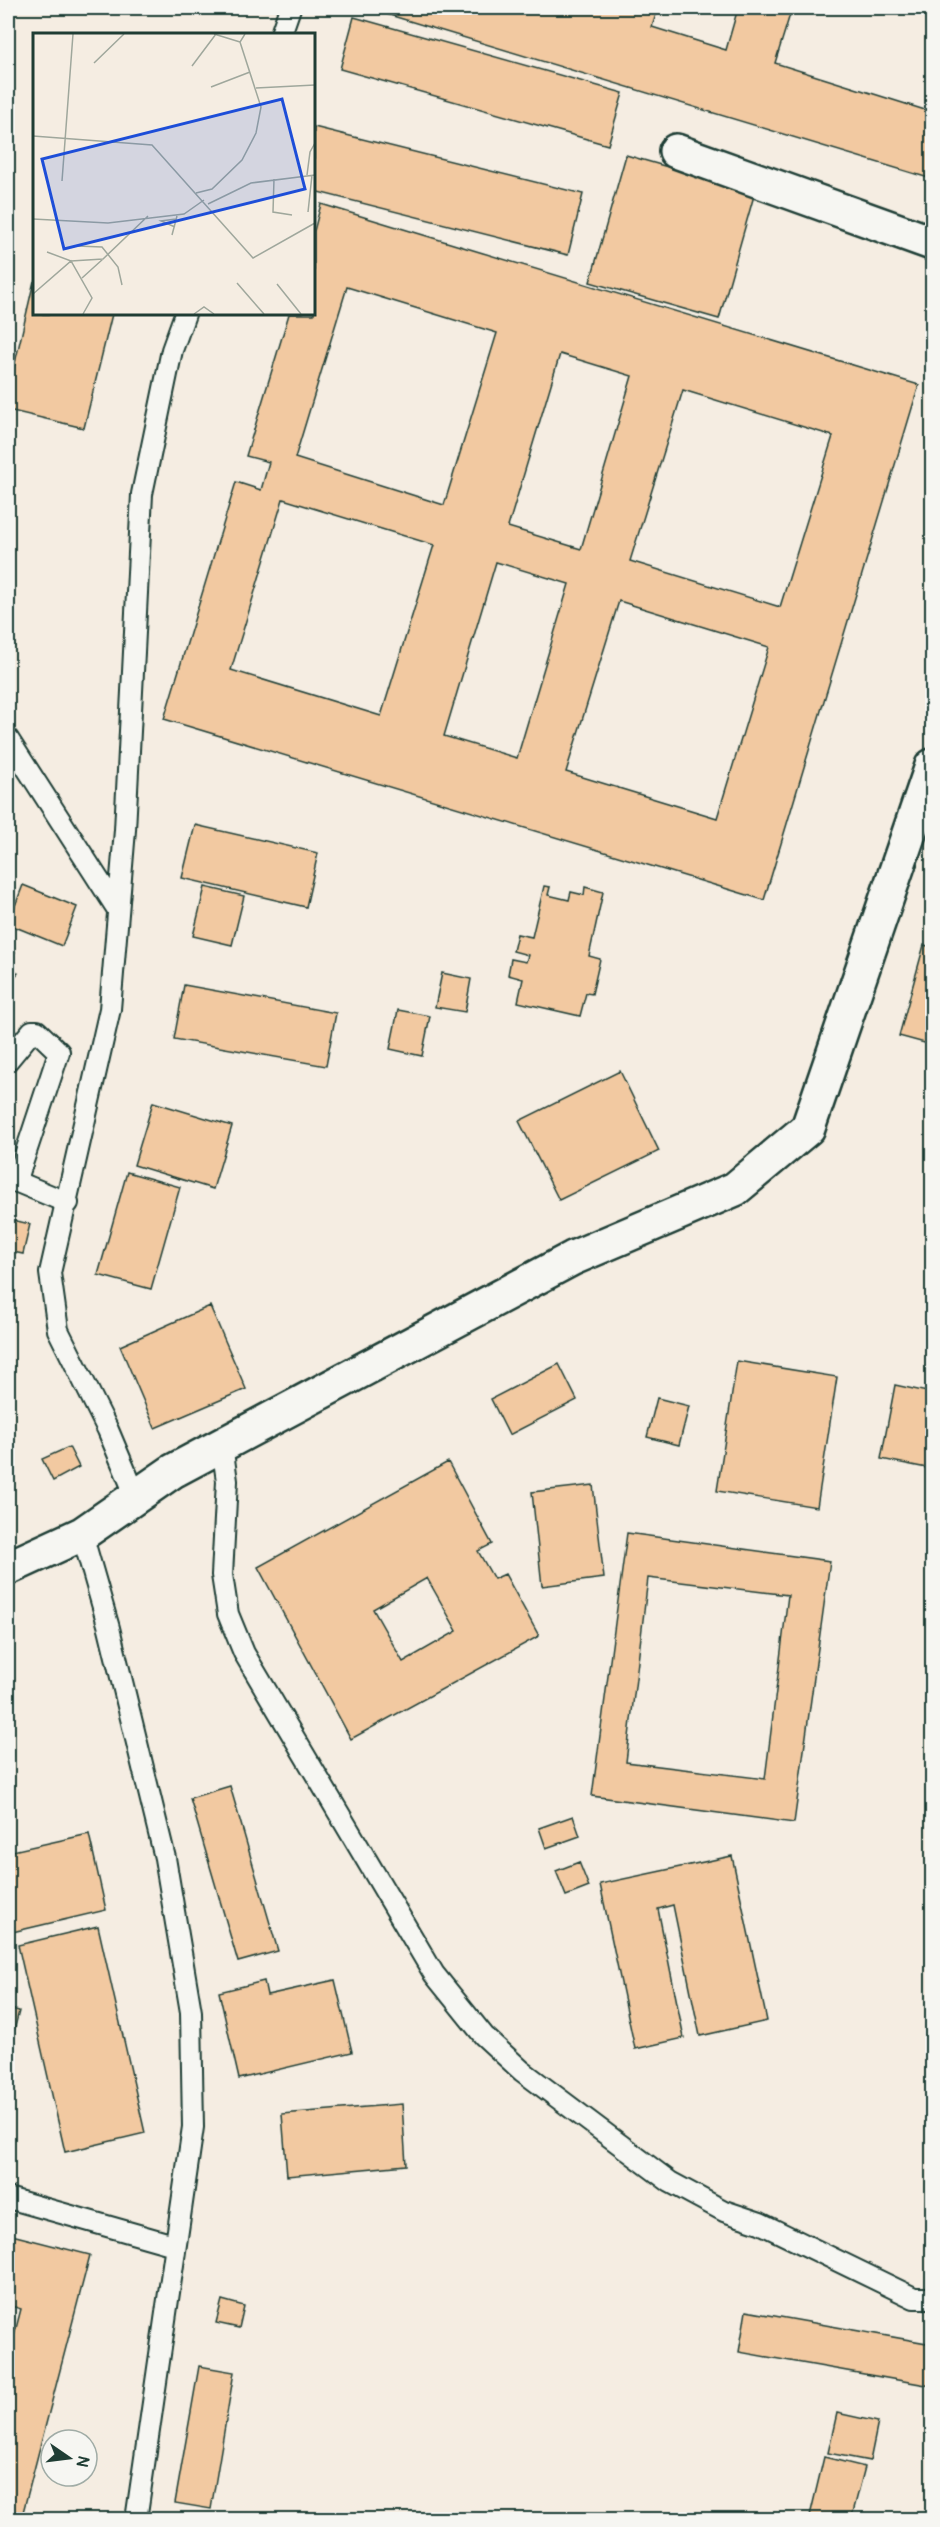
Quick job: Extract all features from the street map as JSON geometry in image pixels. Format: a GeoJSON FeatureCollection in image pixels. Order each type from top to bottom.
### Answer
{"type":"FeatureCollection","features":[{"type":"Feature","properties":{"kind":"street"},"geometry":{"type":"LineString","coordinates":[[676,151],[933,243]]}},
{"type":"Feature","properties":{"kind":"street"},"geometry":{"type":"LineString","coordinates":[[8,1569],[82,1534],[137,1499],[173,1471],[573,1258],[735,1189],[808,1128],[933,766]]}},
{"type":"Feature","properties":{"kind":"lane"},"geometry":{"type":"LineString","coordinates":[[281,33],[290,8]]}},
{"type":"Feature","properties":{"kind":"lane"},"geometry":{"type":"LineString","coordinates":[[137,1499],[108,1430],[58,1330],[50,1273],[68,1203],[110,1009],[125,830],[142,494],[172,350],[185,315]]}},
{"type":"Feature","properties":{"kind":"lane"},"geometry":{"type":"LineString","coordinates":[[8,739],[118,910]]}},
{"type":"Feature","properties":{"kind":"lane"},"geometry":{"type":"LineString","coordinates":[[8,1060],[32,1030],[37,1031],[59,1052],[11,1180],[68,1203]]}},
{"type":"Feature","properties":{"kind":"lane"},"geometry":{"type":"LineString","coordinates":[[222,1445],[227,1481],[222,1575],[228,1614],[244,1653],[434,1974],[484,2036],[522,2071],[670,2182],[724,2211],[760,2223],[914,2298],[933,2298]]}},
{"type":"Feature","properties":{"kind":"lane"},"geometry":{"type":"LineString","coordinates":[[82,1534],[109,1628],[165,1858],[190,2012],[193,2127],[174,2245],[136,2520]]}},
{"type":"Feature","properties":{"kind":"lane"},"geometry":{"type":"LineString","coordinates":[[8,2198],[174,2245]]}},
{"type":"Feature","properties":{"kind":"building"},"geometry":{"type":"Polygon","coordinates":[[[374,8],[658,8],[652,27],[726,50],[738,8],[792,8],[775,63],[925,110],[932,87],[932,179],[373,10],[374,8]]]}},
{"type":"Feature","properties":{"kind":"building"},"geometry":{"type":"Polygon","coordinates":[[[354,17],[623,93],[608,145],[340,69],[354,17]]]}},
{"type":"Feature","properties":{"kind":"building"},"geometry":{"type":"Polygon","coordinates":[[[315,127],[583,194],[568,255],[315,191],[315,127]]]}},
{"type":"Feature","properties":{"kind":"building"},"geometry":{"type":"Polygon","coordinates":[[[626,155],[755,192],[719,319],[590,282],[626,155]]]}},
{"type":"Feature","properties":{"kind":"building"},"geometry":{"type":"Polygon","coordinates":[[[321,204],[919,385],[764,900],[164,719],[236,482],[261,490],[269,462],[246,456],[289,315],[315,315],[315,227],[321,204]],[[347,287],[295,458],[444,505],[497,333],[347,287]],[[560,354],[508,527],[581,549],[632,376],[560,354]],[[683,390],[630,561],[780,607],[833,436],[683,390]],[[283,499],[231,670],[381,716],[434,545],[283,499]],[[496,562],[444,736],[517,758],[569,584],[496,562]],[[619,601],[566,772],[717,818],[769,647],[619,601]]]}},
{"type":"Feature","properties":{"kind":"building"},"geometry":{"type":"Polygon","coordinates":[[[33,285],[33,315],[112,315],[84,428],[8,410],[8,393],[33,285]]]}},
{"type":"Feature","properties":{"kind":"building"},"geometry":{"type":"Polygon","coordinates":[[[195,825],[318,853],[306,907],[182,878],[195,825]]]}},
{"type":"Feature","properties":{"kind":"building"},"geometry":{"type":"Polygon","coordinates":[[[23,885],[77,907],[62,946],[8,924],[23,885]]]}},
{"type":"Feature","properties":{"kind":"building"},"geometry":{"type":"Polygon","coordinates":[[[544,886],[550,887],[548,895],[569,900],[571,892],[584,895],[585,887],[603,892],[589,956],[600,959],[592,994],[586,993],[580,1016],[518,1002],[523,979],[508,975],[511,959],[526,962],[528,955],[513,951],[517,934],[532,937],[544,886]]]}},
{"type":"Feature","properties":{"kind":"building"},"geometry":{"type":"Polygon","coordinates":[[[205,887],[244,896],[232,945],[193,936],[205,887]]]}},
{"type":"Feature","properties":{"kind":"building"},"geometry":{"type":"Polygon","coordinates":[[[924,945],[932,947],[932,1045],[899,1036],[924,945]]]}},
{"type":"Feature","properties":{"kind":"building"},"geometry":{"type":"Polygon","coordinates":[[[8,946],[15,953],[8,961],[8,946]]]}},
{"type":"Feature","properties":{"kind":"building"},"geometry":{"type":"Polygon","coordinates":[[[8,964],[18,973],[8,984],[8,964]]]}},
{"type":"Feature","properties":{"kind":"building"},"geometry":{"type":"Polygon","coordinates":[[[442,973],[471,979],[465,1012],[435,1007],[442,973]]]}},
{"type":"Feature","properties":{"kind":"building"},"geometry":{"type":"Polygon","coordinates":[[[184,985],[336,1013],[326,1066],[174,1039],[184,985]]]}},
{"type":"Feature","properties":{"kind":"building"},"geometry":{"type":"Polygon","coordinates":[[[398,1010],[430,1016],[422,1056],[390,1049],[398,1010]]]}},
{"type":"Feature","properties":{"kind":"building"},"geometry":{"type":"Polygon","coordinates":[[[620,1071],[659,1151],[559,1200],[519,1121],[620,1071]]]}},
{"type":"Feature","properties":{"kind":"building"},"geometry":{"type":"Polygon","coordinates":[[[153,1102],[232,1126],[213,1189],[134,1165],[153,1102]]]}},
{"type":"Feature","properties":{"kind":"building"},"geometry":{"type":"Polygon","coordinates":[[[127,1172],[180,1187],[151,1289],[98,1275],[127,1172]]]}},
{"type":"Feature","properties":{"kind":"building"},"geometry":{"type":"Polygon","coordinates":[[[8,1219],[30,1224],[23,1254],[8,1251],[8,1219]]]}},
{"type":"Feature","properties":{"kind":"building"},"geometry":{"type":"Polygon","coordinates":[[[210,1306],[246,1389],[155,1428],[120,1346],[210,1306]]]}},
{"type":"Feature","properties":{"kind":"building"},"geometry":{"type":"Polygon","coordinates":[[[737,1361],[837,1377],[817,1507],[717,1491],[737,1361]]]}},
{"type":"Feature","properties":{"kind":"building"},"geometry":{"type":"Polygon","coordinates":[[[559,1364],[577,1400],[509,1435],[491,1399],[559,1364]]]}},
{"type":"Feature","properties":{"kind":"building"},"geometry":{"type":"Polygon","coordinates":[[[895,1385],[932,1393],[932,1469],[881,1459],[895,1385]]]}},
{"type":"Feature","properties":{"kind":"building"},"geometry":{"type":"Polygon","coordinates":[[[657,1398],[689,1406],[679,1445],[647,1437],[657,1398]]]}},
{"type":"Feature","properties":{"kind":"building"},"geometry":{"type":"Polygon","coordinates":[[[69,1447],[79,1467],[53,1481],[42,1459],[69,1447]]]}},
{"type":"Feature","properties":{"kind":"building"},"geometry":{"type":"Polygon","coordinates":[[[448,1462],[492,1544],[478,1551],[494,1579],[505,1574],[539,1636],[351,1739],[258,1567],[448,1462]],[[427,1578],[373,1609],[403,1662],[457,1631],[427,1578]]]}},
{"type":"Feature","properties":{"kind":"building"},"geometry":{"type":"Polygon","coordinates":[[[593,1485],[604,1578],[542,1586],[532,1492],[593,1485]]]}},
{"type":"Feature","properties":{"kind":"building"},"geometry":{"type":"Polygon","coordinates":[[[627,1533],[830,1561],[794,1823],[592,1796],[627,1533]],[[648,1578],[626,1762],[765,1779],[788,1595],[648,1578]]]}},
{"type":"Feature","properties":{"kind":"building"},"geometry":{"type":"Polygon","coordinates":[[[8,1733],[13,1756],[8,1757],[8,1733]]]}},
{"type":"Feature","properties":{"kind":"building"},"geometry":{"type":"Polygon","coordinates":[[[230,1786],[278,1951],[238,1962],[190,1798],[230,1786]]]}},
{"type":"Feature","properties":{"kind":"building"},"geometry":{"type":"Polygon","coordinates":[[[573,1816],[580,1836],[546,1848],[539,1828],[573,1816]]]}},
{"type":"Feature","properties":{"kind":"building"},"geometry":{"type":"Polygon","coordinates":[[[89,1834],[106,1910],[8,1933],[8,1852],[89,1834]]]}},
{"type":"Feature","properties":{"kind":"building"},"geometry":{"type":"Polygon","coordinates":[[[732,1856],[767,2021],[700,2036],[673,1905],[658,1909],[684,2038],[635,2049],[600,1884],[732,1856]]]}},
{"type":"Feature","properties":{"kind":"building"},"geometry":{"type":"Polygon","coordinates":[[[579,1862],[589,1887],[566,1896],[556,1871],[579,1862]]]}},
{"type":"Feature","properties":{"kind":"building"},"geometry":{"type":"Polygon","coordinates":[[[98,1926],[145,2133],[65,2152],[18,1945],[98,1926]]]}},
{"type":"Feature","properties":{"kind":"building"},"geometry":{"type":"Polygon","coordinates":[[[335,1980],[352,2052],[239,2079],[219,1992],[264,1981],[267,1995],[335,1980]]]}},
{"type":"Feature","properties":{"kind":"building"},"geometry":{"type":"Polygon","coordinates":[[[8,2008],[19,2011],[8,2055],[8,2008]]]}},
{"type":"Feature","properties":{"kind":"building"},"geometry":{"type":"Polygon","coordinates":[[[402,2104],[406,2165],[287,2176],[282,2114],[402,2104]]]}},
{"type":"Feature","properties":{"kind":"building"},"geometry":{"type":"Polygon","coordinates":[[[8,2234],[90,2255],[45,2428],[39,2428],[39,2451],[21,2520],[8,2520],[8,2359],[21,2309],[8,2305],[8,2234]]]}},
{"type":"Feature","properties":{"kind":"building"},"geometry":{"type":"Polygon","coordinates":[[[222,2300],[244,2306],[239,2328],[216,2323],[222,2300]]]}},
{"type":"Feature","properties":{"kind":"building"},"geometry":{"type":"Polygon","coordinates":[[[746,2311],[932,2344],[932,2386],[739,2352],[746,2311]]]}},
{"type":"Feature","properties":{"kind":"building"},"geometry":{"type":"Polygon","coordinates":[[[199,2366],[234,2372],[211,2509],[175,2503],[199,2366]]]}},
{"type":"Feature","properties":{"kind":"building"},"geometry":{"type":"Polygon","coordinates":[[[837,2413],[878,2422],[870,2461],[828,2453],[837,2413]]]}},
{"type":"Feature","properties":{"kind":"building"},"geometry":{"type":"Polygon","coordinates":[[[824,2457],[865,2467],[851,2520],[809,2520],[824,2457]]]}}]}
